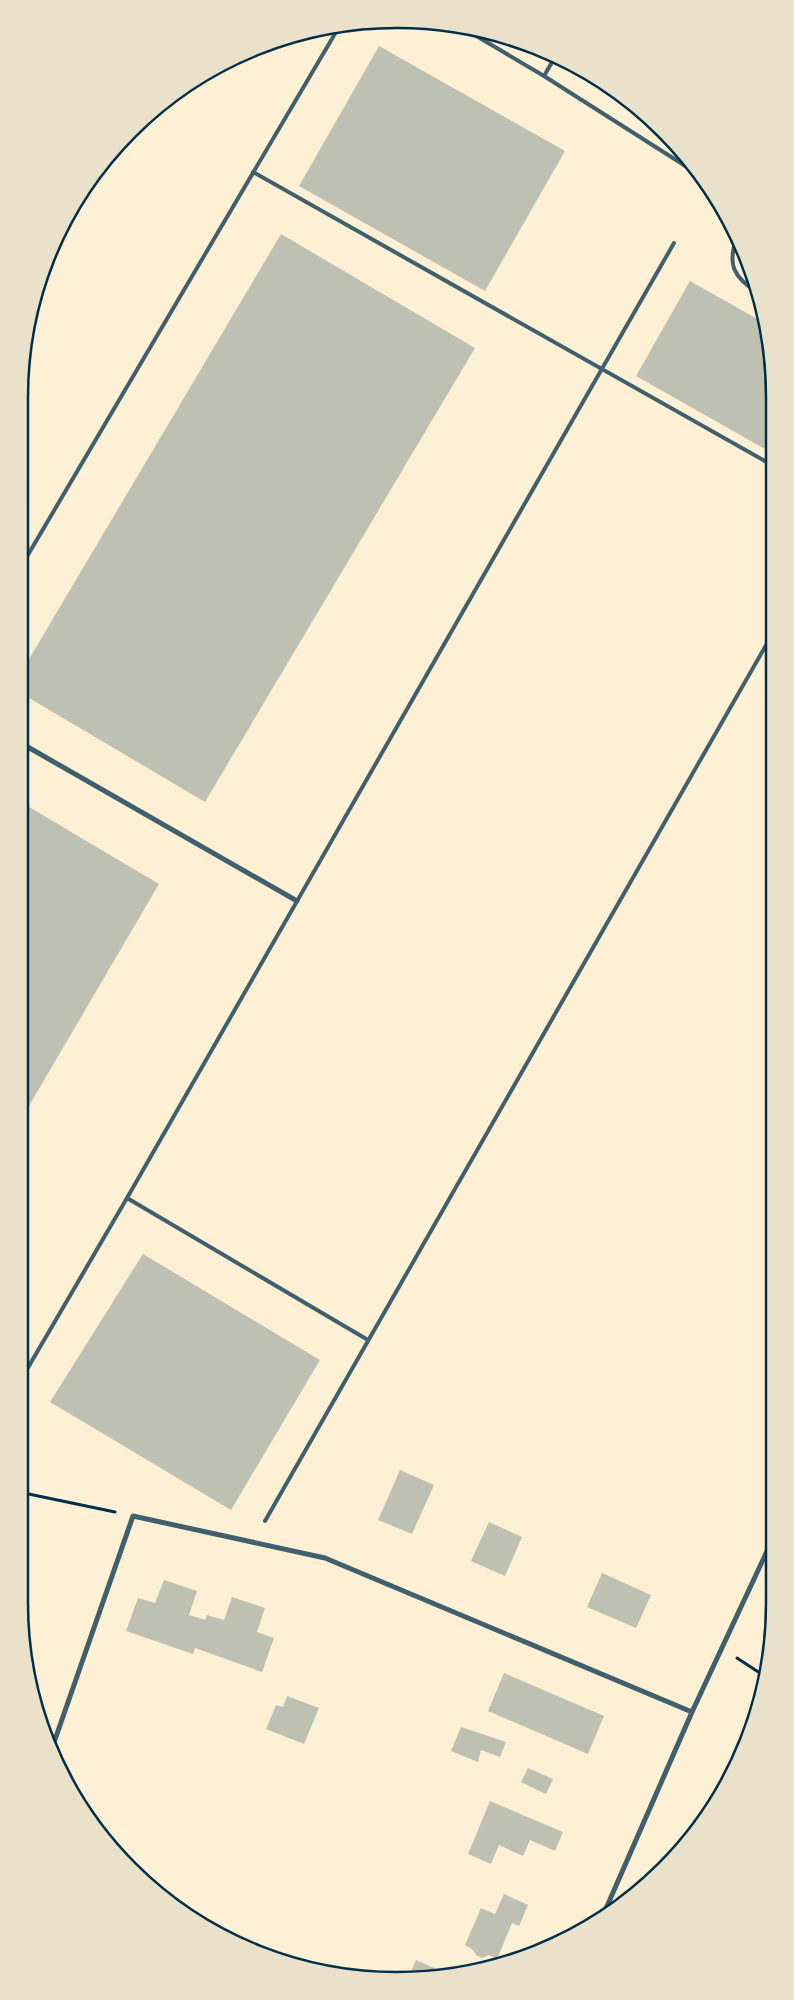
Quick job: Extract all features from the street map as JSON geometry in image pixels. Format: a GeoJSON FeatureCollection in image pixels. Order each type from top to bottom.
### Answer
{"type":"FeatureCollection","features":[{"type":"Feature","properties":{"kind":"street"},"geometry":{"type":"LineString","coordinates":[[28,747],[297,901]]}},
{"type":"Feature","properties":{"kind":"street"},"geometry":{"type":"LineString","coordinates":[[54,1739],[133,1516],[325,1558],[692,1712]]}},
{"type":"Feature","properties":{"kind":"street"},"geometry":{"type":"LineString","coordinates":[[607,1907],[692,1712],[766,1553]]}},
{"type":"Feature","properties":{"kind":"lane"},"geometry":{"type":"LineString","coordinates":[[28,555],[335,33]]}},
{"type":"Feature","properties":{"kind":"lane"},"geometry":{"type":"LineString","coordinates":[[478,37],[544,76],[685,166]]}},
{"type":"Feature","properties":{"kind":"lane"},"geometry":{"type":"LineString","coordinates":[[544,76],[552,62]]}},
{"type":"Feature","properties":{"kind":"lane"},"geometry":{"type":"LineString","coordinates":[[254,172],[766,462]]}},
{"type":"Feature","properties":{"kind":"lane"},"geometry":{"type":"LineString","coordinates":[[28,1368],[128,1198],[674,243]]}},
{"type":"Feature","properties":{"kind":"lane"},"geometry":{"type":"LineString","coordinates":[[734,247],[732,262],[734,270],[743,282],[750,287]]}},
{"type":"Feature","properties":{"kind":"lane"},"geometry":{"type":"LineString","coordinates":[[265,1521],[766,645]]}},
{"type":"Feature","properties":{"kind":"lane"},"geometry":{"type":"LineString","coordinates":[[128,1198],[368,1340]]}},
{"type":"Feature","properties":{"kind":"path"},"geometry":{"type":"LineString","coordinates":[[28,1494],[133,1516]]}},
{"type":"Feature","properties":{"kind":"path"},"geometry":{"type":"LineString","coordinates":[[722,1648],[759,1673]]}},
{"type":"Feature","properties":{"kind":"building"},"geometry":{"type":"Polygon","coordinates":[[[379,46],[565,151],[485,291],[299,186],[379,46]]]}},
{"type":"Feature","properties":{"kind":"building"},"geometry":{"type":"Polygon","coordinates":[[[281,234],[475,348],[205,802],[28,697],[28,661],[281,234]]]}},
{"type":"Feature","properties":{"kind":"building"},"geometry":{"type":"Polygon","coordinates":[[[690,281],[758,319],[766,373],[766,450],[636,376],[690,281]]]}},
{"type":"Feature","properties":{"kind":"building"},"geometry":{"type":"Polygon","coordinates":[[[28,806],[159,884],[28,1108],[28,806]]]}},
{"type":"Feature","properties":{"kind":"building"},"geometry":{"type":"Polygon","coordinates":[[[143,1254],[320,1360],[231,1510],[50,1402],[143,1254]]]}},
{"type":"Feature","properties":{"kind":"building"},"geometry":{"type":"Polygon","coordinates":[[[400,1470],[434,1485],[412,1534],[378,1520],[400,1470]]]}},
{"type":"Feature","properties":{"kind":"building"},"geometry":{"type":"Polygon","coordinates":[[[489,1522],[522,1537],[505,1576],[471,1561],[489,1522]]]}},
{"type":"Feature","properties":{"kind":"building"},"geometry":{"type":"Polygon","coordinates":[[[602,1573],[651,1595],[636,1628],[587,1607],[602,1573]]]}},
{"type":"Feature","properties":{"kind":"building"},"geometry":{"type":"Polygon","coordinates":[[[164,1580],[197,1591],[189,1615],[205,1620],[207,1615],[224,1620],[232,1597],[265,1608],[257,1632],[274,1638],[262,1672],[195,1648],[193,1654],[126,1631],[138,1598],[155,1603],[164,1580]]]}},
{"type":"Feature","properties":{"kind":"building"},"geometry":{"type":"Polygon","coordinates":[[[504,1673],[604,1716],[588,1754],[488,1711],[504,1673]]]}},
{"type":"Feature","properties":{"kind":"building"},"geometry":{"type":"Polygon","coordinates":[[[287,1696],[319,1708],[304,1744],[266,1729],[276,1705],[283,1707],[287,1696]]]}},
{"type":"Feature","properties":{"kind":"building"},"geometry":{"type":"Polygon","coordinates":[[[461,1727],[506,1742],[500,1757],[481,1750],[478,1762],[451,1751],[461,1727]]]}},
{"type":"Feature","properties":{"kind":"building"},"geometry":{"type":"Polygon","coordinates":[[[528,1768],[553,1779],[546,1794],[521,1782],[528,1768]]]}},
{"type":"Feature","properties":{"kind":"building"},"geometry":{"type":"Polygon","coordinates":[[[490,1801],[563,1832],[555,1851],[530,1840],[523,1856],[499,1845],[491,1864],[468,1854],[490,1801]]]}},
{"type":"Feature","properties":{"kind":"building"},"geometry":{"type":"Polygon","coordinates":[[[504,1894],[528,1905],[519,1926],[512,1923],[497,1959],[489,1955],[482,1958],[465,1945],[481,1908],[495,1914],[504,1894]]]}},
{"type":"Feature","properties":{"kind":"building"},"geometry":{"type":"Polygon","coordinates":[[[416,1960],[438,1970],[421,1972],[411,1972],[416,1960]]]}}]}
